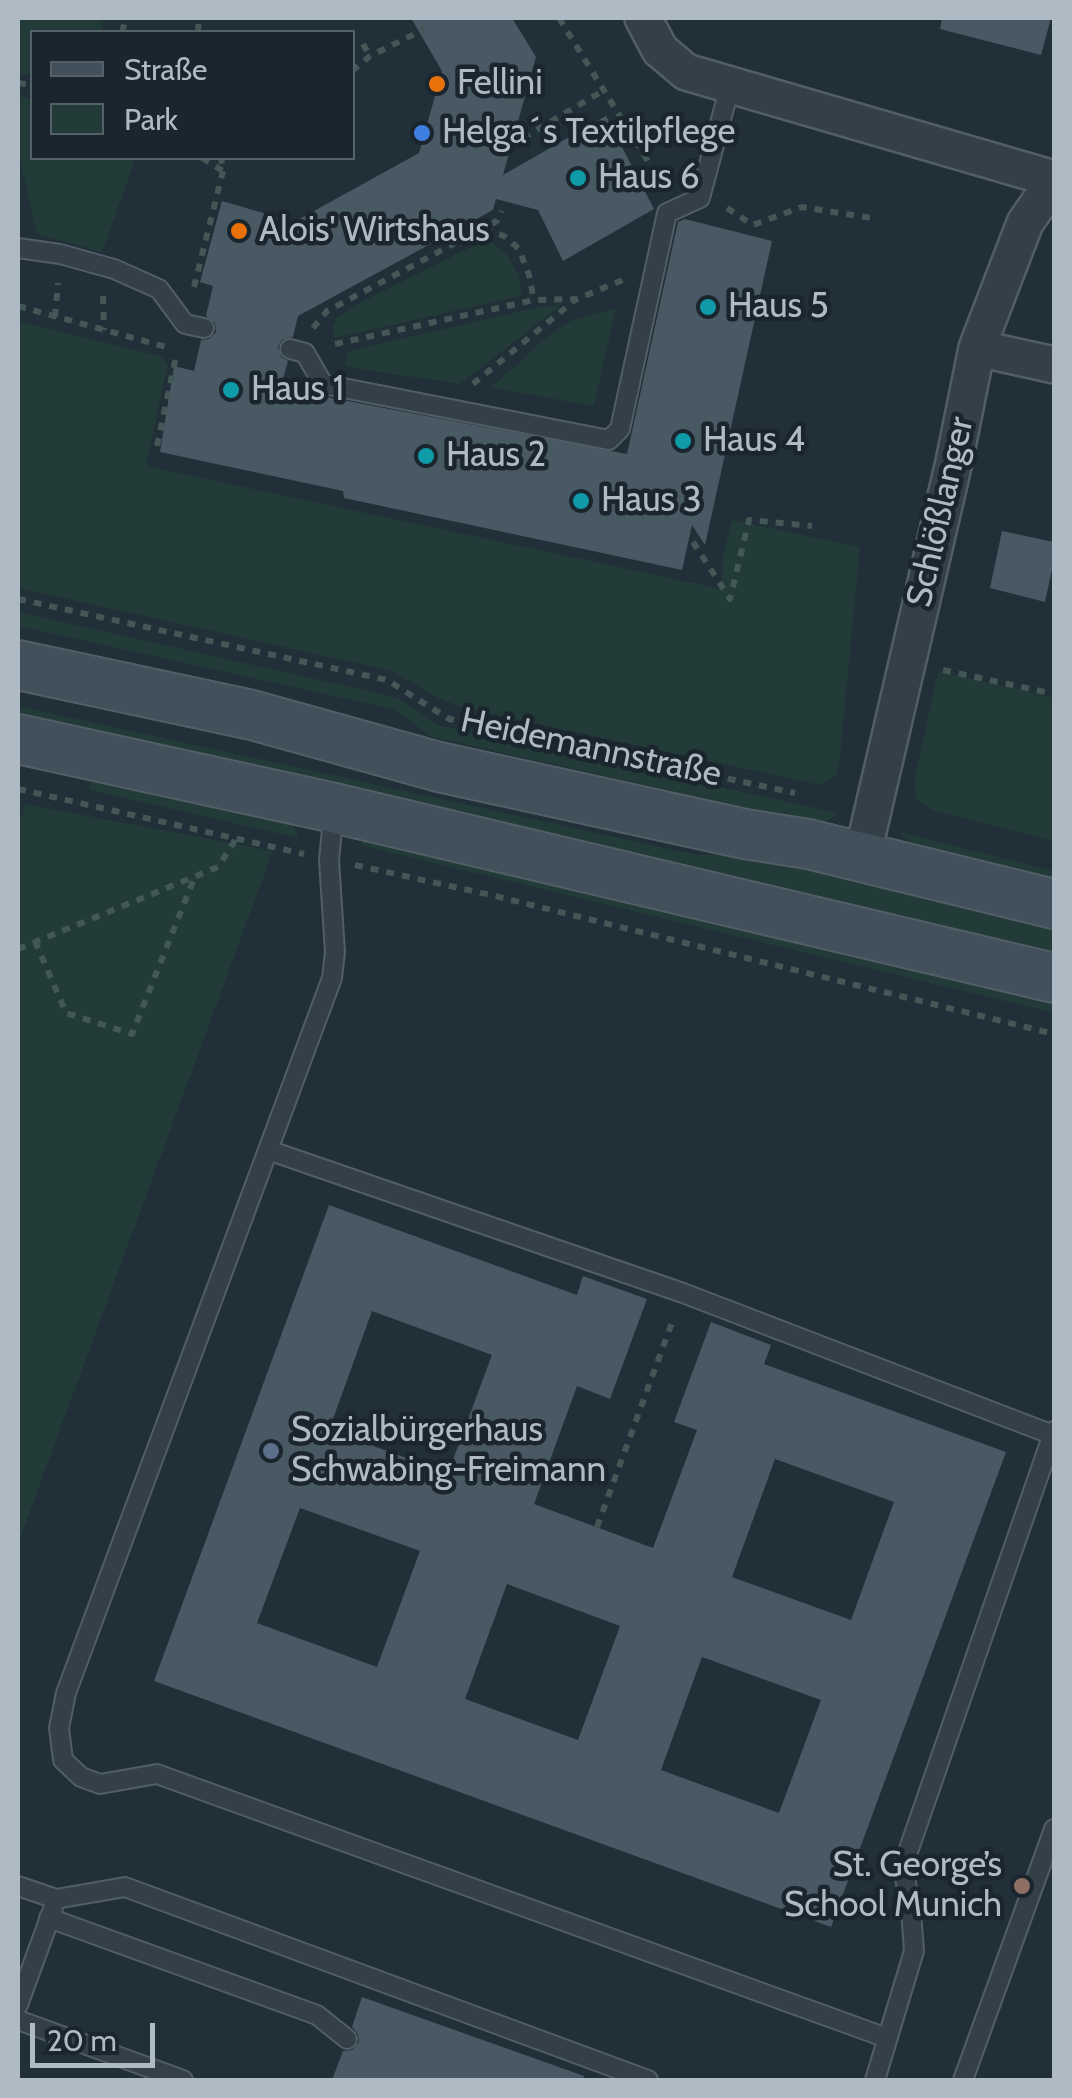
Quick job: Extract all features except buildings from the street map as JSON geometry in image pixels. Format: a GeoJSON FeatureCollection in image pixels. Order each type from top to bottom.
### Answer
{"type":"FeatureCollection","features":[{"type":"Feature","properties":{"kind":"main road","name":"Heidemannstraße"},"geometry":{"type":"LineString","coordinates":[[18,665],[252,716],[440,767],[862,856],[1054,904]]}},
{"type":"Feature","properties":{"kind":"main road"},"geometry":{"type":"LineString","coordinates":[[18,739],[334,808],[1054,978]]}},
{"type":"Feature","properties":{"kind":"street"},"geometry":{"type":"LineString","coordinates":[[643,18],[660,50],[686,72],[1054,180]]}},
{"type":"Feature","properties":{"kind":"street","name":"Schlößlanger"},"geometry":{"type":"LineString","coordinates":[[862,856],[976,348],[1025,223],[1054,180]]}},
{"type":"Feature","properties":{"kind":"street"},"geometry":{"type":"LineString","coordinates":[[976,348],[1054,365]]}},
{"type":"Feature","properties":{"kind":"lane"},"geometry":{"type":"LineString","coordinates":[[298,351],[324,384],[609,440],[620,429],[667,213],[700,198],[730,86]]}},
{"type":"Feature","properties":{"kind":"lane"},"geometry":{"type":"LineString","coordinates":[[18,248],[101,264],[144,282],[160,290],[194,326]]}},
{"type":"Feature","properties":{"kind":"lane"},"geometry":{"type":"LineString","coordinates":[[334,808],[329,860],[335,952],[332,978],[66,1692],[59,1728],[62,1760],[81,1777],[100,1784],[157,1774],[887,2038]]}},
{"type":"Feature","properties":{"kind":"lane"},"geometry":{"type":"LineString","coordinates":[[268,1150],[682,1293],[1054,1433],[902,1866],[914,1951],[876,2080]]}},
{"type":"Feature","properties":{"kind":"lane"},"geometry":{"type":"LineString","coordinates":[[962,2080],[1054,1829]]}},
{"type":"Feature","properties":{"kind":"lane"},"geometry":{"type":"LineString","coordinates":[[18,1886],[56,1899],[125,1887],[648,2080]]}},
{"type":"Feature","properties":{"kind":"lane"},"geometry":{"type":"LineString","coordinates":[[18,2005],[56,1899]]}},
{"type":"Feature","properties":{"kind":"lane"},"geometry":{"type":"LineString","coordinates":[[49,1918],[317,2014],[347,2039]]}},
{"type":"Feature","properties":{"kind":"lane"},"geometry":{"type":"LineString","coordinates":[[18,2020],[183,2080]]}},
{"type":"Feature","properties":{"kind":"path"},"geometry":{"type":"LineString","coordinates":[[559,18],[667,192]]}},
{"type":"Feature","properties":{"kind":"path"},"geometry":{"type":"LineString","coordinates":[[355,68],[370,56],[425,29]]}},
{"type":"Feature","properties":{"kind":"path"},"geometry":{"type":"LineString","coordinates":[[364,44],[370,56]]}},
{"type":"Feature","properties":{"kind":"path"},"geometry":{"type":"LineString","coordinates":[[523,138],[606,89]]}},
{"type":"Feature","properties":{"kind":"path"},"geometry":{"type":"LineString","coordinates":[[205,160],[223,171]]}},
{"type":"Feature","properties":{"kind":"path"},"geometry":{"type":"LineString","coordinates":[[157,446],[178,350],[194,326],[223,171],[221,160]]}},
{"type":"Feature","properties":{"kind":"path"},"geometry":{"type":"LineString","coordinates":[[726,207],[753,225],[802,208],[872,218]]}},
{"type":"Feature","properties":{"kind":"path"},"geometry":{"type":"LineString","coordinates":[[298,351],[315,322],[328,311],[498,221],[502,211]]}},
{"type":"Feature","properties":{"kind":"path"},"geometry":{"type":"LineString","coordinates":[[482,228],[504,236],[519,250],[534,300]]}},
{"type":"Feature","properties":{"kind":"path"},"geometry":{"type":"LineString","coordinates":[[445,408],[577,299],[657,263]]}},
{"type":"Feature","properties":{"kind":"path"},"geometry":{"type":"LineString","coordinates":[[298,351],[534,300],[577,299]]}},
{"type":"Feature","properties":{"kind":"path"},"geometry":{"type":"LineString","coordinates":[[18,306],[178,350]]}},
{"type":"Feature","properties":{"kind":"path"},"geometry":{"type":"LineString","coordinates":[[693,542],[730,599],[749,520],[812,526]]}},
{"type":"Feature","properties":{"kind":"path","name":"Heidemannstraße"},"geometry":{"type":"LineString","coordinates":[[18,599],[387,680],[448,719],[873,809]]}},
{"type":"Feature","properties":{"kind":"path"},"geometry":{"type":"LineString","coordinates":[[908,662],[1054,694]]}},
{"type":"Feature","properties":{"kind":"path"},"geometry":{"type":"LineString","coordinates":[[18,789],[533,906],[1054,1034]]}},
{"type":"Feature","properties":{"kind":"path"},"geometry":{"type":"LineString","coordinates":[[18,949],[218,867],[235,840]]}},
{"type":"Feature","properties":{"kind":"path"},"geometry":{"type":"LineString","coordinates":[[35,941],[66,1013],[132,1034],[195,876]]}},
{"type":"Feature","properties":{"kind":"path"},"geometry":{"type":"LineString","coordinates":[[596,1527],[682,1293]]}},
{"type":"Feature","properties":{"kind":"green space"},"geometry":{"type":"Polygon","coordinates":[[[18,18],[104,18],[101,30],[30,30],[30,75],[18,74],[18,18]]]}},
{"type":"Feature","properties":{"kind":"green space"},"geometry":{"type":"Polygon","coordinates":[[[18,96],[30,99],[30,160],[135,160],[102,252],[37,234],[18,152],[18,96]]]}},
{"type":"Feature","properties":{"kind":"green space"},"geometry":{"type":"Polygon","coordinates":[[[483,241],[491,241],[507,255],[518,274],[522,292],[519,296],[335,338],[332,328],[337,318],[483,241]]]}},
{"type":"Feature","properties":{"kind":"green space"},"geometry":{"type":"Polygon","coordinates":[[[544,306],[560,306],[460,384],[345,365],[346,354],[352,350],[544,306]]]}},
{"type":"Feature","properties":{"kind":"green space"},"geometry":{"type":"Polygon","coordinates":[[[616,308],[594,406],[491,388],[545,338],[570,321],[616,308]]]}},
{"type":"Feature","properties":{"kind":"green space"},"geometry":{"type":"Polygon","coordinates":[[[18,321],[160,356],[168,364],[146,466],[722,589],[722,559],[732,520],[860,547],[836,776],[815,784],[469,709],[442,700],[392,671],[18,588],[18,321]]]}},
{"type":"Feature","properties":{"kind":"green space"},"geometry":{"type":"Polygon","coordinates":[[[18,612],[387,695],[402,700],[438,725],[838,813],[814,823],[432,737],[396,711],[383,707],[18,626],[18,612]]]}},
{"type":"Feature","properties":{"kind":"green space"},"geometry":{"type":"Polygon","coordinates":[[[938,671],[1054,698],[1054,841],[932,810],[916,799],[914,782],[938,671]]]}},
{"type":"Feature","properties":{"kind":"green space"},"geometry":{"type":"Polygon","coordinates":[[[18,706],[697,855],[753,853],[774,857],[1054,927],[1054,956],[710,872],[18,718],[18,706]]]}},
{"type":"Feature","properties":{"kind":"green space"},"geometry":{"type":"Polygon","coordinates":[[[92,777],[291,820],[299,838],[89,790],[92,777]]]}},
{"type":"Feature","properties":{"kind":"green space"},"geometry":{"type":"Polygon","coordinates":[[[25,804],[273,851],[18,1544],[18,816],[22,816],[25,804]]]}},
{"type":"Feature","properties":{"kind":"green space"},"geometry":{"type":"Polygon","coordinates":[[[900,832],[1054,871],[1054,882],[923,849],[900,832]]]}},
{"type":"Feature","properties":{"kind":"green space"},"geometry":{"type":"Polygon","coordinates":[[[368,836],[727,919],[1054,1001],[1054,1013],[360,845],[368,836]]]}},
{"type":"Feature","properties":{"kind":"place","name":"Fellini"},"geometry":{"type":"Point","coordinates":[437,84]}},
{"type":"Feature","properties":{"kind":"place","name":"Helga´s Textilpflege"},"geometry":{"type":"Point","coordinates":[422,133]}},
{"type":"Feature","properties":{"kind":"place","name":"Haus 6"},"geometry":{"type":"Point","coordinates":[578,178]}},
{"type":"Feature","properties":{"kind":"place","name":"Alois' Wirtshaus"},"geometry":{"type":"Point","coordinates":[239,231]}},
{"type":"Feature","properties":{"kind":"place","name":"Haus 5"},"geometry":{"type":"Point","coordinates":[708,307]}},
{"type":"Feature","properties":{"kind":"place","name":"Haus 1"},"geometry":{"type":"Point","coordinates":[231,390]}},
{"type":"Feature","properties":{"kind":"place","name":"Haus 4"},"geometry":{"type":"Point","coordinates":[683,441]}},
{"type":"Feature","properties":{"kind":"place","name":"Haus 2"},"geometry":{"type":"Point","coordinates":[426,456]}},
{"type":"Feature","properties":{"kind":"place","name":"Haus 3"},"geometry":{"type":"Point","coordinates":[581,501]}},
{"type":"Feature","properties":{"kind":"place","name":"Sozialbürgerhaus Schwabing-Freimann"},"geometry":{"type":"Point","coordinates":[271,1451]}},
{"type":"Feature","properties":{"kind":"place","name":"St. George’s School Munich"},"geometry":{"type":"Point","coordinates":[1022,1886]}}]}
